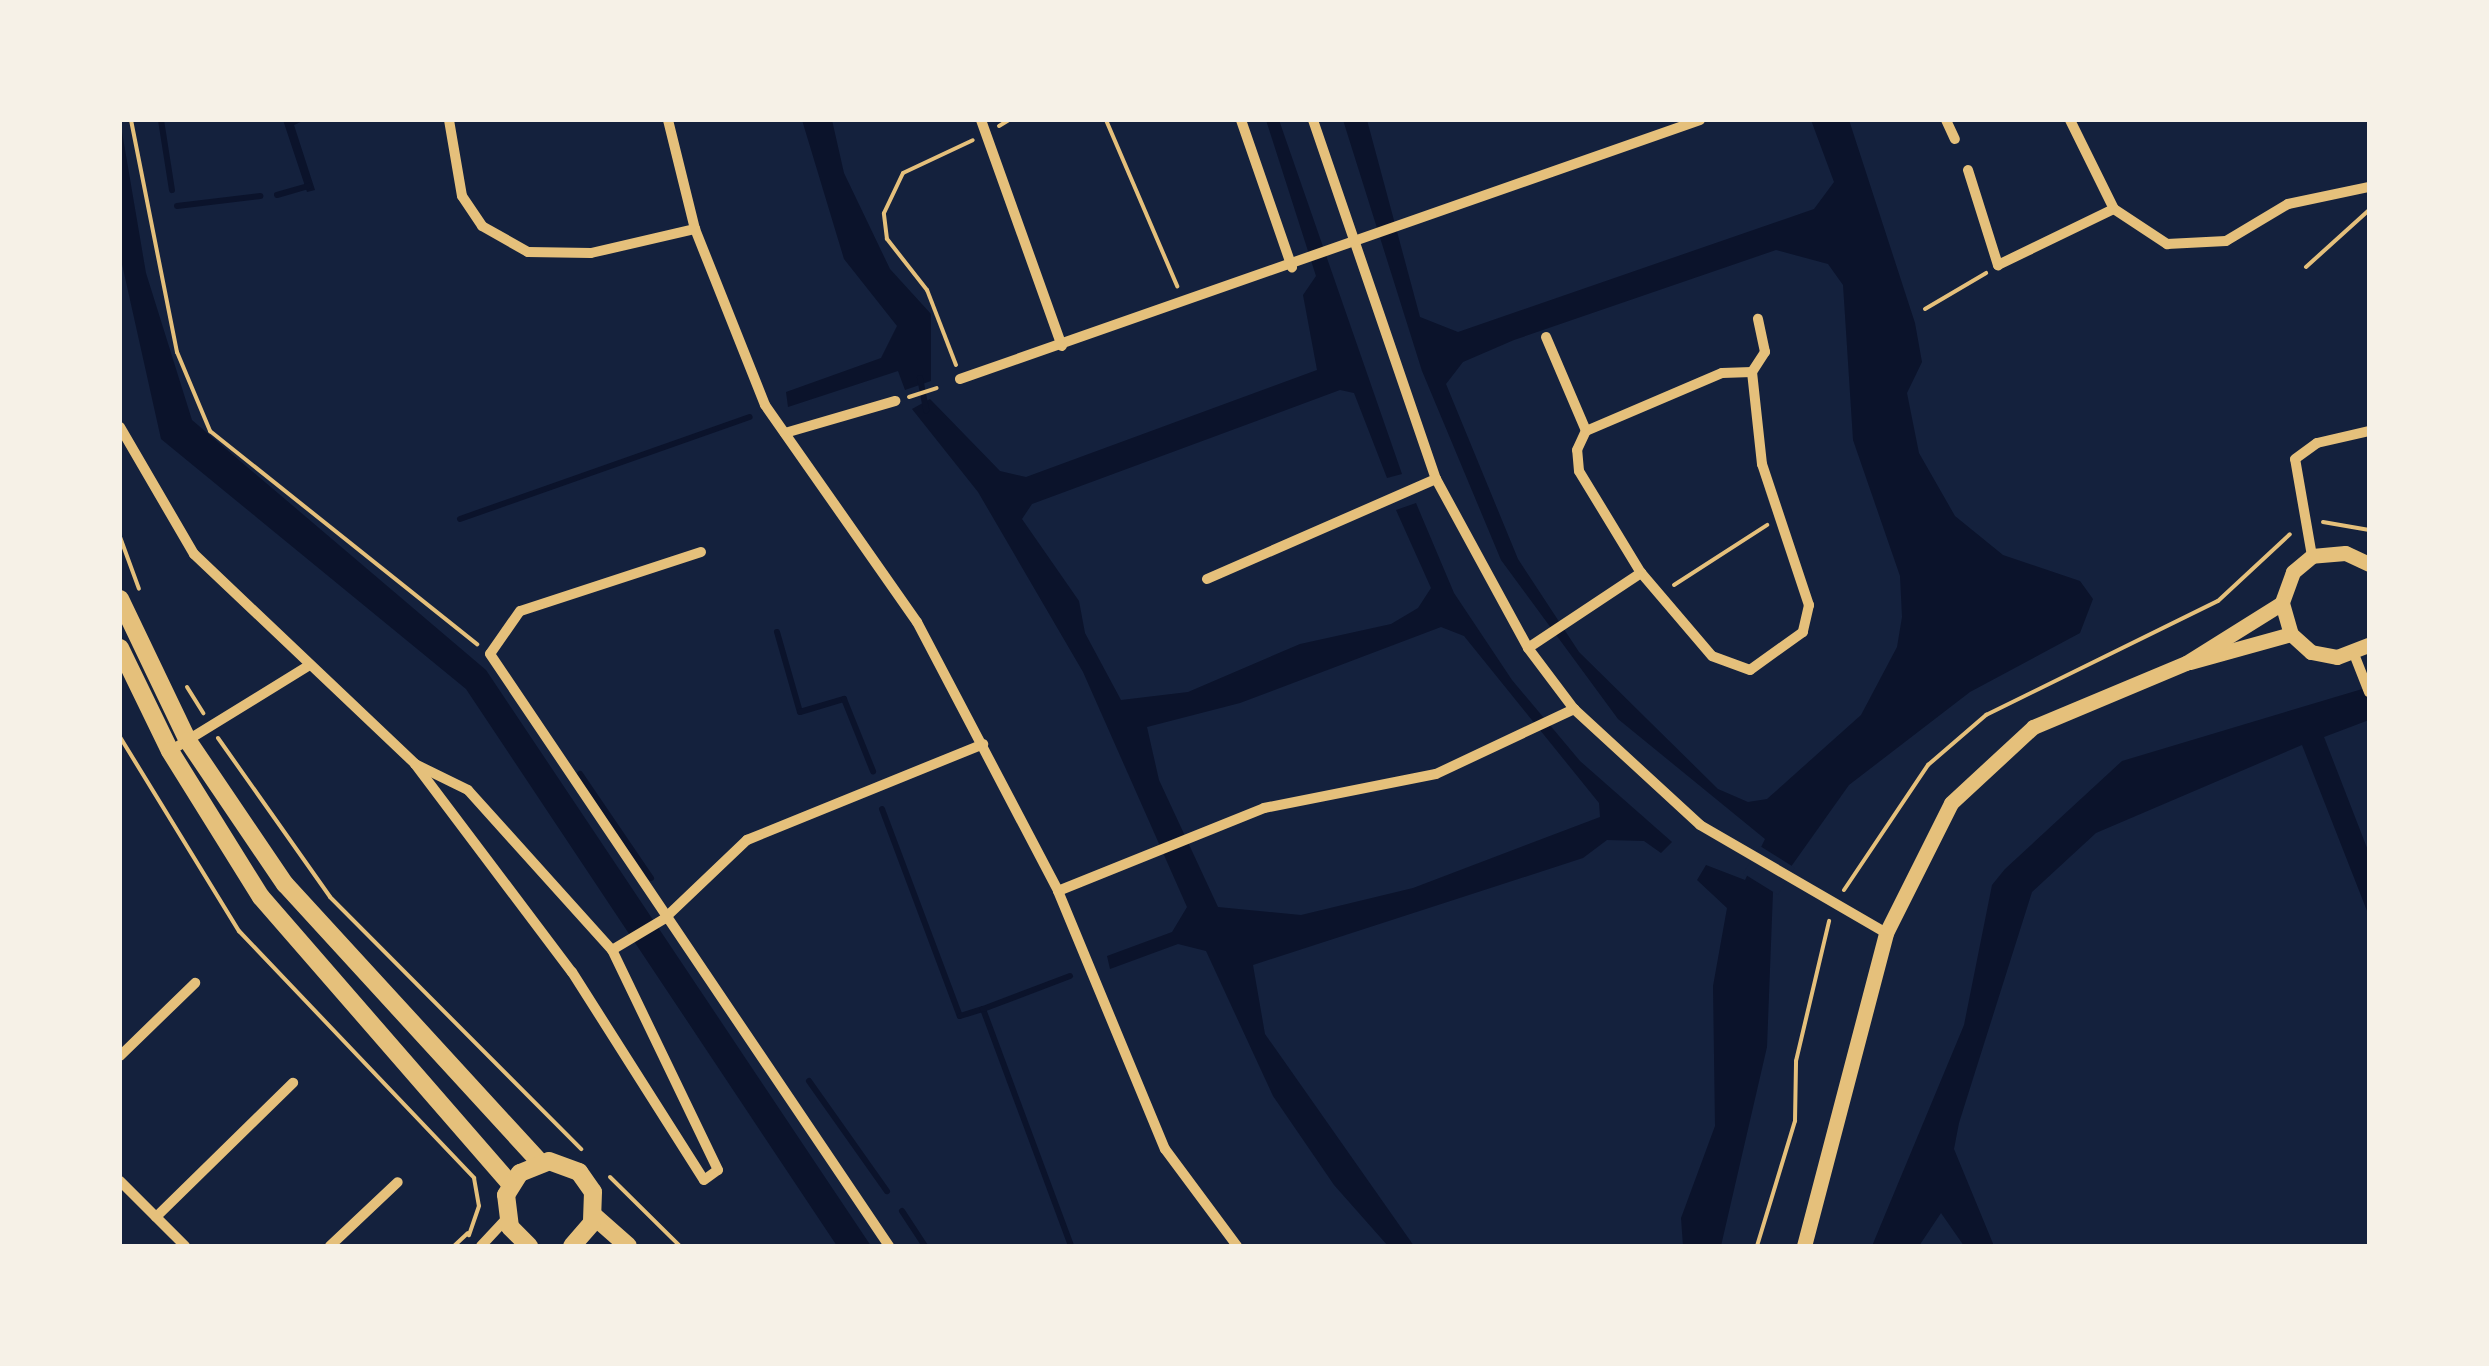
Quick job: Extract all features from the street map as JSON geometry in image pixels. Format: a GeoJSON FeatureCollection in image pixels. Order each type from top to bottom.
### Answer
{"type":"FeatureCollection","features":[{"type":"Feature","properties":{"kind":"main road"},"geometry":{"type":"LineString","coordinates":[[120,599],[188,741],[285,884],[540,1162],[585,1178],[594,1216],[628,1246]]}},
{"type":"Feature","properties":{"kind":"main road"},"geometry":{"type":"LineString","coordinates":[[120,648],[170,751],[261,897],[511,1184]]}},
{"type":"Feature","properties":{"kind":"main road"},"geometry":{"type":"LineString","coordinates":[[527,1246],[506,1219],[511,1184],[540,1162]]}},
{"type":"Feature","properties":{"kind":"main road"},"geometry":{"type":"LineString","coordinates":[[572,1246],[594,1216]]}},
{"type":"Feature","properties":{"kind":"street"},"geometry":{"type":"LineString","coordinates":[[449,120],[462,196],[482,226],[528,252],[592,253],[695,229]]}},
{"type":"Feature","properties":{"kind":"street"},"geometry":{"type":"LineString","coordinates":[[668,120],[695,229],[765,405],[917,622],[1058,891],[1165,1149],[1237,1246]]}},
{"type":"Feature","properties":{"kind":"street"},"geometry":{"type":"LineString","coordinates":[[980,120],[1062,346]]}},
{"type":"Feature","properties":{"kind":"street"},"geometry":{"type":"LineString","coordinates":[[1241,120],[1292,266]]}},
{"type":"Feature","properties":{"kind":"street"},"geometry":{"type":"LineString","coordinates":[[1313,120],[1352,246],[1436,478],[1528,648],[1574,708],[1700,825],[1788,881],[1886,933]]}},
{"type":"Feature","properties":{"kind":"street"},"geometry":{"type":"LineString","coordinates":[[960,380],[1352,246],[1700,120]]}},
{"type":"Feature","properties":{"kind":"street"},"geometry":{"type":"LineString","coordinates":[[1946,120],[1956,139]]}},
{"type":"Feature","properties":{"kind":"street"},"geometry":{"type":"LineString","coordinates":[[2070,120],[2114,209],[2143,234],[2184,246],[2226,241],[2308,196],[2369,188]]}},
{"type":"Feature","properties":{"kind":"street"},"geometry":{"type":"LineString","coordinates":[[1968,170],[1998,266],[2114,209]]}},
{"type":"Feature","properties":{"kind":"street"},"geometry":{"type":"LineString","coordinates":[[1546,336],[1586,432],[1579,471],[1641,573],[1729,668],[1750,670],[1788,648],[1809,605],[1780,517],[1752,372],[1766,352],[1758,319]]}},
{"type":"Feature","properties":{"kind":"street"},"geometry":{"type":"LineString","coordinates":[[1586,432],[1722,373],[1752,372]]}},
{"type":"Feature","properties":{"kind":"street"},"geometry":{"type":"LineString","coordinates":[[785,433],[901,400]]}},
{"type":"Feature","properties":{"kind":"street"},"geometry":{"type":"LineString","coordinates":[[120,427],[194,554],[415,764],[572,972],[704,1180],[718,1170],[617,948],[468,790],[415,764]]}},
{"type":"Feature","properties":{"kind":"street"},"geometry":{"type":"LineString","coordinates":[[2312,556],[2294,459],[2317,443],[2369,431]]}},
{"type":"Feature","properties":{"kind":"street"},"geometry":{"type":"LineString","coordinates":[[1207,579],[1436,478]]}},
{"type":"Feature","properties":{"kind":"street"},"geometry":{"type":"LineString","coordinates":[[701,552],[520,611],[490,654],[664,920],[889,1246]]}},
{"type":"Feature","properties":{"kind":"street"},"geometry":{"type":"LineString","coordinates":[[2369,564],[2337,552],[2312,556],[2288,579],[2282,603],[2291,634],[2319,655],[2354,654],[2369,644]]}},
{"type":"Feature","properties":{"kind":"street"},"geometry":{"type":"LineString","coordinates":[[1528,648],[1641,573]]}},
{"type":"Feature","properties":{"kind":"street"},"geometry":{"type":"LineString","coordinates":[[2186,663],[2282,603]]}},
{"type":"Feature","properties":{"kind":"street"},"geometry":{"type":"LineString","coordinates":[[1804,1246],[1886,933],[1951,803],[1996,756],[2034,728],[2186,663],[2291,634]]}},
{"type":"Feature","properties":{"kind":"street"},"geometry":{"type":"LineString","coordinates":[[2354,654],[2367,686]]}},
{"type":"Feature","properties":{"kind":"street"},"geometry":{"type":"LineString","coordinates":[[170,751],[310,664]]}},
{"type":"Feature","properties":{"kind":"street"},"geometry":{"type":"LineString","coordinates":[[1058,891],[1192,832],[1436,774],[1550,723],[1574,708]]}},
{"type":"Feature","properties":{"kind":"street"},"geometry":{"type":"LineString","coordinates":[[617,948],[664,920],[747,840],[983,744]]}},
{"type":"Feature","properties":{"kind":"street"},"geometry":{"type":"LineString","coordinates":[[120,1056],[196,983]]}},
{"type":"Feature","properties":{"kind":"street"},"geometry":{"type":"LineString","coordinates":[[156,1217],[292,1083]]}},
{"type":"Feature","properties":{"kind":"street"},"geometry":{"type":"LineString","coordinates":[[120,1181],[185,1246]]}},
{"type":"Feature","properties":{"kind":"street"},"geometry":{"type":"LineString","coordinates":[[330,1246],[398,1182]]}},
{"type":"Feature","properties":{"kind":"street"},"geometry":{"type":"LineString","coordinates":[[479,1246],[506,1219]]}},
{"type":"Feature","properties":{"kind":"path"},"geometry":{"type":"LineString","coordinates":[[131,120],[177,352],[210,431],[490,654]]}},
{"type":"Feature","properties":{"kind":"path"},"geometry":{"type":"LineString","coordinates":[[960,380],[927,290],[887,240],[884,213],[903,173],[1010,120]]}},
{"type":"Feature","properties":{"kind":"path"},"geometry":{"type":"LineString","coordinates":[[1106,121],[1183,304]]}},
{"type":"Feature","properties":{"kind":"path"},"geometry":{"type":"LineString","coordinates":[[2306,267],[2369,210]]}},
{"type":"Feature","properties":{"kind":"path"},"geometry":{"type":"LineString","coordinates":[[1926,309],[1998,266]]}},
{"type":"Feature","properties":{"kind":"path"},"geometry":{"type":"LineString","coordinates":[[901,400],[937,388]]}},
{"type":"Feature","properties":{"kind":"path"},"geometry":{"type":"LineString","coordinates":[[1660,595],[1780,517]]}},
{"type":"Feature","properties":{"kind":"path"},"geometry":{"type":"LineString","coordinates":[[1757,1246],[1795,1120],[1815,957],[1835,907],[1928,766],[1986,716],[2218,600],[2304,528],[2342,522],[2369,530]]}},
{"type":"Feature","properties":{"kind":"path"},"geometry":{"type":"LineString","coordinates":[[120,537],[143,598]]}},
{"type":"Feature","properties":{"kind":"path"},"geometry":{"type":"LineString","coordinates":[[182,679],[330,897],[594,1162]]}},
{"type":"Feature","properties":{"kind":"path"},"geometry":{"type":"LineString","coordinates":[[120,737],[239,931],[474,1178],[480,1206],[468,1233],[454,1246]]}},
{"type":"Feature","properties":{"kind":"path"},"geometry":{"type":"LineString","coordinates":[[607,1174],[680,1246]]}},
{"type":"Feature","properties":{"kind":"path"},"geometry":{"type":"LineString","coordinates":[[468,1233],[479,1246]]}},
{"type":"Feature","properties":{"kind":"water"},"geometry":{"type":"Polygon","coordinates":[[[120,120],[146,273],[192,420],[486,670],[871,1246],[837,1246],[466,689],[161,439],[120,255],[120,120]]]}},
{"type":"Feature","properties":{"kind":"water"},"geometry":{"type":"Polygon","coordinates":[[[283,120],[305,120],[294,125],[315,190],[307,192],[283,120]]]}},
{"type":"Feature","properties":{"kind":"water"},"geometry":{"type":"Polygon","coordinates":[[[802,120],[832,120],[844,173],[890,269],[931,314],[931,381],[905,390],[898,371],[788,407],[786,392],[881,358],[897,326],[844,259],[802,120]]]}},
{"type":"Feature","properties":{"kind":"water"},"geometry":{"type":"Polygon","coordinates":[[[1266,120],[1279,120],[1402,474],[1387,478],[1354,393],[1340,390],[1032,504],[1022,519],[1079,601],[1085,633],[1121,700],[1188,692],[1300,644],[1391,624],[1418,608],[1431,588],[1396,510],[1416,503],[1454,593],[1512,680],[1580,761],[1672,842],[1661,853],[1644,841],[1607,840],[1583,858],[1253,965],[1265,1034],[1414,1246],[1388,1246],[1334,1185],[1273,1096],[1206,951],[1178,944],[1110,969],[1107,956],[1172,932],[1187,907],[1083,672],[978,492],[912,409],[930,399],[1000,471],[1026,477],[1317,370],[1303,295],[1316,276],[1266,120]],[[1441,627],[1240,703],[1147,727],[1159,780],[1218,907],[1301,915],[1413,888],[1600,817],[1599,803],[1464,636],[1441,627]]]}},
{"type":"Feature","properties":{"kind":"water"},"geometry":{"type":"Polygon","coordinates":[[[1343,120],[1367,120],[1420,317],[1458,332],[1814,209],[1834,182],[1811,120],[1849,120],[1915,323],[1922,362],[1907,393],[1919,453],[1955,516],[2003,555],[2080,581],[2093,599],[2080,633],[1970,692],[1849,785],[1773,892],[1767,1047],[1721,1246],[1683,1246],[1681,1218],[1715,1126],[1713,986],[1727,908],[1697,880],[1706,865],[1745,880],[1765,839],[1618,719],[1501,560],[1422,371],[1343,120]],[[1776,250],[1514,340],[1463,362],[1446,384],[1518,559],[1579,652],[1718,789],[1748,802],[1767,799],[1861,715],[1897,647],[1902,617],[1900,576],[1853,440],[1843,285],[1828,264],[1776,250]]]}},
{"type":"Feature","properties":{"kind":"water"},"geometry":{"type":"Polygon","coordinates":[[[2369,687],[2369,720],[2324,737],[2369,853],[2369,916],[2302,745],[2096,833],[2032,892],[1959,1123],[1954,1149],[1994,1246],[1964,1246],[1941,1213],[1919,1246],[1872,1246],[1964,1025],[1992,885],[2005,869],[2122,761],[2369,687]]]}},
{"type":"Feature","properties":{"kind":"pier"},"geometry":{"type":"Polygon","coordinates":[[[1760,846],[1795,868],[1778,895],[1743,873],[1760,846]]]}},
{"type":"Feature","properties":{"kind":"waterway"},"geometry":{"type":"LineString","coordinates":[[161,120],[172,190]]}},
{"type":"Feature","properties":{"kind":"waterway"},"geometry":{"type":"LineString","coordinates":[[277,195],[309,186]]}},
{"type":"Feature","properties":{"kind":"waterway"},"geometry":{"type":"LineString","coordinates":[[177,206],[260,196]]}},
{"type":"Feature","properties":{"kind":"waterway"},"geometry":{"type":"LineString","coordinates":[[920,378],[926,410]]}},
{"type":"Feature","properties":{"kind":"waterway"},"geometry":{"type":"LineString","coordinates":[[460,519],[750,417]]}},
{"type":"Feature","properties":{"kind":"waterway"},"geometry":{"type":"LineString","coordinates":[[777,632],[800,712],[844,699],[873,771]]}},
{"type":"Feature","properties":{"kind":"waterway"},"geometry":{"type":"LineString","coordinates":[[580,774],[651,878]]}},
{"type":"Feature","properties":{"kind":"waterway"},"geometry":{"type":"LineString","coordinates":[[882,809],[960,1016],[983,1009],[1071,1246]]}},
{"type":"Feature","properties":{"kind":"waterway"},"geometry":{"type":"LineString","coordinates":[[983,1009],[1070,976]]}},
{"type":"Feature","properties":{"kind":"waterway"},"geometry":{"type":"LineString","coordinates":[[809,1081],[887,1191]]}},
{"type":"Feature","properties":{"kind":"waterway"},"geometry":{"type":"LineString","coordinates":[[902,1211],[925,1246]]}}]}
